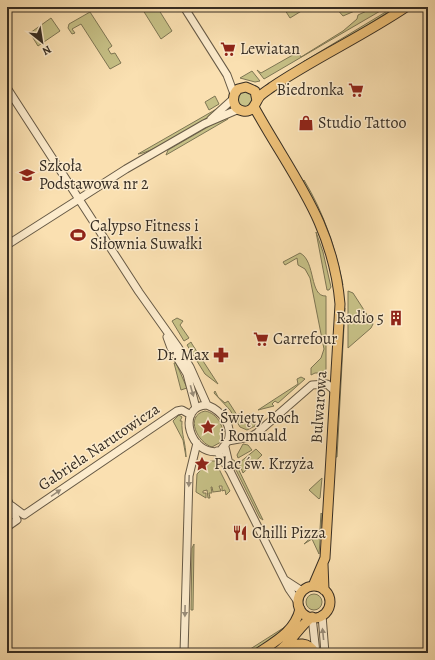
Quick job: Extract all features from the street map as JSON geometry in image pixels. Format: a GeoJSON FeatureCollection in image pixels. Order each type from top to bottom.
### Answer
{"type":"FeatureCollection","features":[{"type":"Feature","properties":{"kind":"main road"},"geometry":{"type":"LineString","coordinates":[[249,107],[261,96],[290,75],[406,7]]}},
{"type":"Feature","properties":{"kind":"main road"},"geometry":{"type":"LineString","coordinates":[[249,107],[235,105],[234,96],[248,88],[290,75]]}},
{"type":"Feature","properties":{"kind":"main road"},"geometry":{"type":"LineString","coordinates":[[248,88],[256,94],[249,107]]}},
{"type":"Feature","properties":{"kind":"main road","name":"Bulwarowa"},"geometry":{"type":"LineString","coordinates":[[249,107],[296,186],[316,226],[329,270],[338,324],[336,377],[323,564],[324,590]]}},
{"type":"Feature","properties":{"kind":"main road","name":"Bulwarowa"},"geometry":{"type":"LineString","coordinates":[[313,586],[323,564]]}},
{"type":"Feature","properties":{"kind":"main road"},"geometry":{"type":"LineString","coordinates":[[258,653],[286,634],[294,624],[302,591],[313,586],[324,590],[329,598],[328,608],[322,615],[312,617],[306,615],[299,605]]}},
{"type":"Feature","properties":{"kind":"main road"},"geometry":{"type":"LineString","coordinates":[[286,647],[298,631],[312,617]]}},
{"type":"Feature","properties":{"kind":"main road"},"geometry":{"type":"LineString","coordinates":[[276,653],[297,643],[304,644],[312,648],[315,653]]}},
{"type":"Feature","properties":{"kind":"street"},"geometry":{"type":"LineString","coordinates":[[184,7],[227,75],[234,96],[204,124]]}},
{"type":"Feature","properties":{"kind":"street"},"geometry":{"type":"LineString","coordinates":[[227,75],[248,88]]}},
{"type":"Feature","properties":{"kind":"street"},"geometry":{"type":"LineString","coordinates":[[7,88],[164,330],[178,347],[190,367],[207,405]]}},
{"type":"Feature","properties":{"kind":"street"},"geometry":{"type":"LineString","coordinates":[[7,245],[79,198],[204,124],[249,107]]}},
{"type":"Feature","properties":{"kind":"street"},"geometry":{"type":"LineString","coordinates":[[164,330],[171,348],[187,374],[196,408]]}},
{"type":"Feature","properties":{"kind":"street"},"geometry":{"type":"LineString","coordinates":[[217,452],[226,444],[247,438],[257,433],[312,385],[327,384],[336,377]]}},
{"type":"Feature","properties":{"kind":"street"},"geometry":{"type":"LineString","coordinates":[[327,384],[335,391]]}},
{"type":"Feature","properties":{"kind":"street"},"geometry":{"type":"LineString","coordinates":[[230,471],[226,444],[229,431],[224,417],[214,408],[207,405],[196,408],[191,415],[189,430],[197,443],[206,449],[217,452],[230,471],[289,589],[299,605]]}},
{"type":"Feature","properties":{"kind":"street","name":"Gabriela Narutowicza"},"geometry":{"type":"LineString","coordinates":[[12,506],[24,515],[177,411],[182,410],[191,415]]}},
{"type":"Feature","properties":{"kind":"street"},"geometry":{"type":"LineString","coordinates":[[229,431],[247,438]]}},
{"type":"Feature","properties":{"kind":"street"},"geometry":{"type":"LineString","coordinates":[[184,653],[189,476],[190,463],[197,443]]}},
{"type":"Feature","properties":{"kind":"street"},"geometry":{"type":"LineString","coordinates":[[7,499],[12,506],[17,520],[7,527]]}},
{"type":"Feature","properties":{"kind":"street"},"geometry":{"type":"LineString","coordinates":[[285,580],[302,591]]}},
{"type":"Feature","properties":{"kind":"street"},"geometry":{"type":"LineString","coordinates":[[322,615],[325,653]]}},
{"type":"Feature","properties":{"kind":"street"},"geometry":{"type":"LineString","coordinates":[[312,617],[315,653]]}},
{"type":"Feature","properties":{"kind":"shaded area"},"geometry":{"type":"Polygon","coordinates":[[[141,7],[157,7],[172,31],[161,39],[141,7]]]}},
{"type":"Feature","properties":{"kind":"shaded area"},"geometry":{"type":"Polygon","coordinates":[[[283,7],[308,7],[290,18],[283,7]]]}},
{"type":"Feature","properties":{"kind":"shaded area"},"geometry":{"type":"Polygon","coordinates":[[[335,7],[364,7],[343,16],[335,7]]]}},
{"type":"Feature","properties":{"kind":"shaded area"},"geometry":{"type":"Polygon","coordinates":[[[375,7],[387,7],[264,79],[257,70],[261,73],[298,52],[301,57],[343,31],[357,19],[358,15],[375,7]]]}},
{"type":"Feature","properties":{"kind":"shaded area"},"geometry":{"type":"Polygon","coordinates":[[[396,7],[349,37],[303,62],[396,7]]]}},
{"type":"Feature","properties":{"kind":"shaded area"},"geometry":{"type":"Polygon","coordinates":[[[90,12],[112,46],[108,49],[111,54],[115,53],[121,63],[110,69],[81,24],[72,29],[75,33],[72,34],[68,28],[69,24],[90,12]]]}},
{"type":"Feature","properties":{"kind":"shaded area"},"geometry":{"type":"Polygon","coordinates":[[[51,18],[60,31],[38,46],[30,33],[51,18]]]}},
{"type":"Feature","properties":{"kind":"shaded area"},"geometry":{"type":"Polygon","coordinates":[[[252,71],[260,81],[255,82],[240,78],[252,71]]]}},
{"type":"Feature","properties":{"kind":"shaded area"},"geometry":{"type":"Polygon","coordinates":[[[236,91],[255,91],[251,109],[235,105],[236,91]]]}},
{"type":"Feature","properties":{"kind":"shaded area"},"geometry":{"type":"Polygon","coordinates":[[[215,96],[219,104],[209,110],[205,102],[215,96]]]}},
{"type":"Feature","properties":{"kind":"shaded area"},"geometry":{"type":"Polygon","coordinates":[[[220,107],[205,119],[180,135],[155,148],[138,154],[220,107]]]}},
{"type":"Feature","properties":{"kind":"shaded area"},"geometry":{"type":"Polygon","coordinates":[[[227,116],[228,119],[166,155],[168,150],[227,116]]]}},
{"type":"Feature","properties":{"kind":"shaded area"},"geometry":{"type":"Polygon","coordinates":[[[304,180],[311,192],[328,231],[343,285],[340,283],[302,183],[304,180]]]}},
{"type":"Feature","properties":{"kind":"shaded area"},"geometry":{"type":"Polygon","coordinates":[[[316,232],[323,252],[331,287],[329,290],[327,290],[316,232]]]}},
{"type":"Feature","properties":{"kind":"shaded area"},"geometry":{"type":"Polygon","coordinates":[[[300,253],[305,257],[308,263],[317,291],[321,295],[326,296],[326,369],[324,373],[315,373],[311,375],[311,368],[321,358],[324,349],[310,278],[305,269],[298,265],[297,258],[285,265],[283,262],[300,253]]]}},
{"type":"Feature","properties":{"kind":"shaded area"},"geometry":{"type":"Polygon","coordinates":[[[348,291],[353,293],[373,324],[371,328],[348,348],[348,291]]]}},
{"type":"Feature","properties":{"kind":"shaded area"},"geometry":{"type":"Polygon","coordinates":[[[342,308],[345,308],[337,457],[335,457],[342,308]]]}},
{"type":"Feature","properties":{"kind":"shaded area"},"geometry":{"type":"Polygon","coordinates":[[[177,318],[183,321],[180,325],[189,338],[184,341],[172,321],[177,318]]]}},
{"type":"Feature","properties":{"kind":"shaded area"},"geometry":{"type":"Polygon","coordinates":[[[191,342],[218,384],[205,374],[187,345],[191,342]]]}},
{"type":"Feature","properties":{"kind":"shaded area"},"geometry":{"type":"Polygon","coordinates":[[[174,363],[176,363],[187,388],[181,390],[174,363]]]}},
{"type":"Feature","properties":{"kind":"shaded area"},"geometry":{"type":"Polygon","coordinates":[[[301,377],[305,379],[278,403],[275,401],[272,404],[274,406],[258,410],[298,384],[297,379],[301,377]]]}},
{"type":"Feature","properties":{"kind":"shaded area"},"geometry":{"type":"Polygon","coordinates":[[[215,391],[218,397],[225,403],[228,401],[237,415],[241,413],[244,417],[250,414],[255,422],[255,426],[247,430],[240,427],[230,410],[214,393],[215,391]]]}},
{"type":"Feature","properties":{"kind":"shaded area"},"geometry":{"type":"Polygon","coordinates":[[[205,411],[214,415],[220,423],[223,432],[221,442],[212,447],[207,445],[198,435],[194,424],[195,418],[205,411]]]}},
{"type":"Feature","properties":{"kind":"shaded area"},"geometry":{"type":"Polygon","coordinates":[[[179,415],[182,417],[180,421],[182,421],[186,457],[183,440],[173,421],[179,415]]]}},
{"type":"Feature","properties":{"kind":"shaded area"},"geometry":{"type":"Polygon","coordinates":[[[243,444],[248,445],[252,450],[238,458],[237,455],[243,444]]]}},
{"type":"Feature","properties":{"kind":"shaded area"},"geometry":{"type":"Polygon","coordinates":[[[256,449],[262,455],[243,473],[239,463],[256,449]]]}},
{"type":"Feature","properties":{"kind":"shaded area"},"geometry":{"type":"Polygon","coordinates":[[[231,460],[234,460],[263,520],[260,518],[231,460]]]}},
{"type":"Feature","properties":{"kind":"shaded area"},"geometry":{"type":"Polygon","coordinates":[[[210,461],[215,461],[230,491],[226,495],[225,490],[222,491],[222,486],[219,486],[221,491],[213,492],[211,487],[212,493],[209,493],[210,498],[208,498],[207,490],[203,491],[203,493],[206,493],[206,498],[196,492],[197,474],[210,461]]]}},
{"type":"Feature","properties":{"kind":"shaded area"},"geometry":{"type":"Polygon","coordinates":[[[322,478],[320,498],[319,499],[309,490],[322,478]]]}},
{"type":"Feature","properties":{"kind":"shaded area"},"geometry":{"type":"Polygon","coordinates":[[[321,513],[319,554],[312,539],[304,544],[320,529],[321,513]]]}},
{"type":"Feature","properties":{"kind":"shaded area"},"geometry":{"type":"Polygon","coordinates":[[[194,544],[193,610],[191,610],[192,548],[194,544]]]}},
{"type":"Feature","properties":{"kind":"shaded area"},"geometry":{"type":"Polygon","coordinates":[[[314,594],[320,596],[322,602],[320,608],[314,610],[308,608],[306,602],[308,596],[314,594]]]}},
{"type":"Feature","properties":{"kind":"shaded area"},"geometry":{"type":"Polygon","coordinates":[[[288,625],[281,633],[268,642],[254,650],[244,653],[288,625]]]}},
{"type":"Feature","properties":{"kind":"place","name":"Lewiatan"},"geometry":{"type":"Point","coordinates":[228,49]}},
{"type":"Feature","properties":{"kind":"place","name":"Biedronka"},"geometry":{"type":"Point","coordinates":[356,90]}},
{"type":"Feature","properties":{"kind":"place","name":"Studio Tattoo"},"geometry":{"type":"Point","coordinates":[306,123]}},
{"type":"Feature","properties":{"kind":"place","name":"Szkoła Podstawowa nr 2"},"geometry":{"type":"Point","coordinates":[27,175]}},
{"type":"Feature","properties":{"kind":"place","name":"Calypso Fitness i Siłownia Suwałki"},"geometry":{"type":"Point","coordinates":[78,235]}},
{"type":"Feature","properties":{"kind":"place","name":"Radio 5"},"geometry":{"type":"Point","coordinates":[396,318]}},
{"type":"Feature","properties":{"kind":"place","name":"Carrefour"},"geometry":{"type":"Point","coordinates":[261,339]}},
{"type":"Feature","properties":{"kind":"place","name":"Dr. Max"},"geometry":{"type":"Point","coordinates":[221,355]}},
{"type":"Feature","properties":{"kind":"place","name":"Święty Roch i Romuald"},"geometry":{"type":"Point","coordinates":[208,427]}},
{"type":"Feature","properties":{"kind":"place","name":"Plac św. Krzyża"},"geometry":{"type":"Point","coordinates":[202,464]}},
{"type":"Feature","properties":{"kind":"place","name":"Chilli Pizza"},"geometry":{"type":"Point","coordinates":[240,533]}}]}
